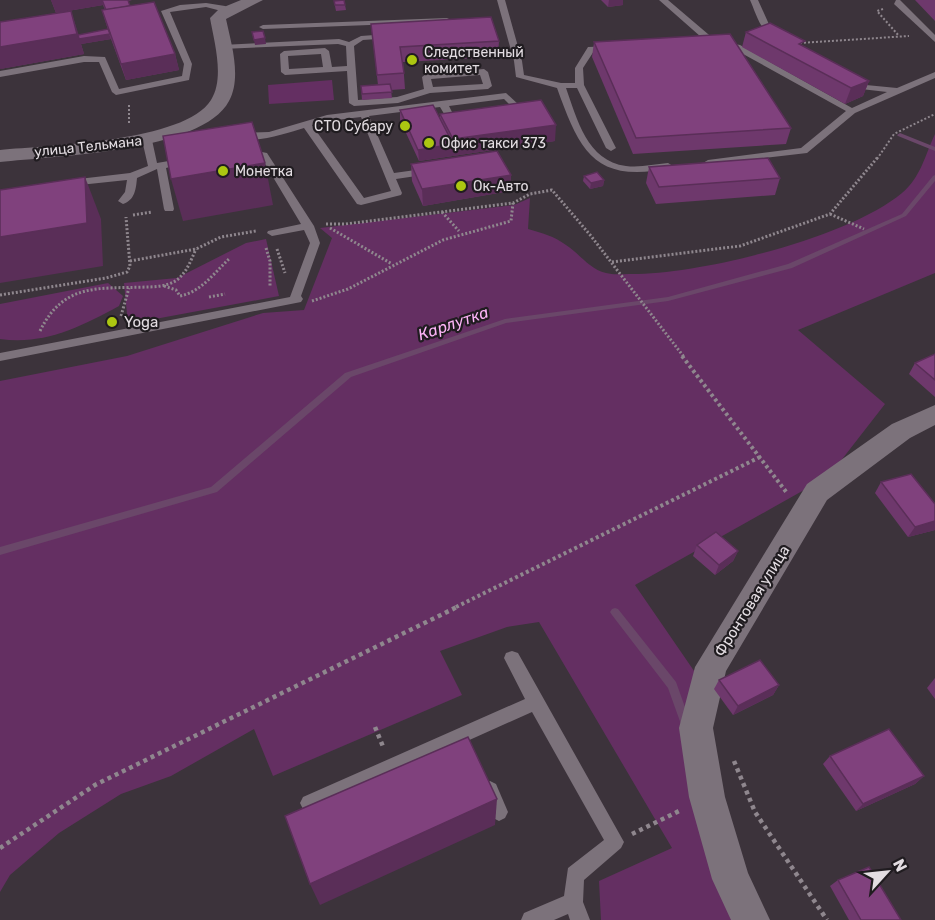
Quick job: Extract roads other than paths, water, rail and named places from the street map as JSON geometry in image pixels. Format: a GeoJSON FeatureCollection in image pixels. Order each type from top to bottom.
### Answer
{"type":"FeatureCollection","features":[{"type":"Feature","properties":{"kind":"street"},"geometry":{"type":"LineString","coordinates":[[229,11],[255,0]]}},
{"type":"Feature","properties":{"kind":"street","name":"улица Тельмана"},"geometry":{"type":"LineString","coordinates":[[0,156],[147,140],[185,133],[217,109],[222,98],[226,73],[218,18],[229,11]]}},
{"type":"Feature","properties":{"kind":"street","name":"Фронтовая улица"},"geometry":{"type":"LineString","coordinates":[[751,920],[731,879],[707,797],[696,728],[711,667],[817,492],[901,431],[935,414]]}},
{"type":"Feature","properties":{"kind":"lane"},"geometry":{"type":"LineString","coordinates":[[501,0],[520,77],[561,86],[580,85]]}},
{"type":"Feature","properties":{"kind":"lane"},"geometry":{"type":"LineString","coordinates":[[663,0],[711,42]]}},
{"type":"Feature","properties":{"kind":"lane"},"geometry":{"type":"LineString","coordinates":[[754,0],[769,32],[790,44]]}},
{"type":"Feature","properties":{"kind":"lane"},"geometry":{"type":"LineString","coordinates":[[897,2],[932,37]]}},
{"type":"Feature","properties":{"kind":"lane"},"geometry":{"type":"LineString","coordinates":[[0,74],[84,59],[102,59],[116,92],[186,78],[188,64],[165,10],[196,3],[223,7],[229,11]]}},
{"type":"Feature","properties":{"kind":"lane"},"geometry":{"type":"LineString","coordinates":[[263,27],[455,20]]}},
{"type":"Feature","properties":{"kind":"lane"},"geometry":{"type":"LineString","coordinates":[[337,24],[339,41]]}},
{"type":"Feature","properties":{"kind":"lane"},"geometry":{"type":"LineString","coordinates":[[350,45],[361,38],[397,35]]}},
{"type":"Feature","properties":{"kind":"lane"},"geometry":{"type":"LineString","coordinates":[[222,47],[339,41],[350,45]]}},
{"type":"Feature","properties":{"kind":"lane"},"geometry":{"type":"LineString","coordinates":[[701,42],[737,48],[852,111]]}},
{"type":"Feature","properties":{"kind":"lane"},"geometry":{"type":"LineString","coordinates":[[350,45],[354,103],[399,100],[429,90],[488,86],[484,72],[426,77],[429,90]]}},
{"type":"Feature","properties":{"kind":"lane"},"geometry":{"type":"LineString","coordinates":[[611,148],[580,85],[579,68],[591,49],[624,47]]}},
{"type":"Feature","properties":{"kind":"lane"},"geometry":{"type":"LineString","coordinates":[[328,69],[325,51],[284,54],[285,72],[352,68]]}},
{"type":"Feature","properties":{"kind":"lane"},"geometry":{"type":"LineString","coordinates":[[700,163],[804,151],[852,111],[935,75]]}},
{"type":"Feature","properties":{"kind":"lane"},"geometry":{"type":"LineString","coordinates":[[846,76],[864,87],[899,92]]}},
{"type":"Feature","properties":{"kind":"lane"},"geometry":{"type":"LineString","coordinates":[[561,86],[585,147],[599,160],[622,169],[678,165]]}},
{"type":"Feature","properties":{"kind":"lane"},"geometry":{"type":"LineString","coordinates":[[232,135],[270,135],[327,118],[506,96],[516,107],[494,110]]}},
{"type":"Feature","properties":{"kind":"lane"},"geometry":{"type":"LineString","coordinates":[[443,104],[449,115],[471,112]]}},
{"type":"Feature","properties":{"kind":"lane"},"geometry":{"type":"LineString","coordinates":[[306,124],[361,202],[397,193],[364,114]]}},
{"type":"Feature","properties":{"kind":"lane"},"geometry":{"type":"LineString","coordinates":[[147,140],[157,166],[164,210]]}},
{"type":"Feature","properties":{"kind":"lane"},"geometry":{"type":"LineString","coordinates":[[0,357],[254,305],[297,299],[295,296],[315,243],[309,226],[264,155],[236,152]]}},
{"type":"Feature","properties":{"kind":"lane"},"geometry":{"type":"LineString","coordinates":[[55,185],[132,176],[157,166],[196,158]]}},
{"type":"Feature","properties":{"kind":"lane"},"geometry":{"type":"LineString","coordinates":[[390,177],[440,169]]}},
{"type":"Feature","properties":{"kind":"lane"},"geometry":{"type":"LineString","coordinates":[[123,201],[130,193],[132,176]]}},
{"type":"Feature","properties":{"kind":"lane"},"geometry":{"type":"LineString","coordinates":[[266,234],[309,226]]}},
{"type":"Feature","properties":{"kind":"lane"},"geometry":{"type":"LineString","coordinates":[[512,658],[615,842],[575,875],[577,911],[531,920]]}},
{"type":"Feature","properties":{"kind":"lane"},"geometry":{"type":"LineString","coordinates":[[309,803],[535,702]]}},
{"type":"Feature","properties":{"kind":"lane"},"geometry":{"type":"LineString","coordinates":[[466,733],[473,752]]}},
{"type":"Feature","properties":{"kind":"lane"},"geometry":{"type":"LineString","coordinates":[[482,772],[499,812]]}},
{"type":"Feature","properties":{"kind":"waterway"},"geometry":{"type":"LineString","coordinates":[[900,135],[935,149]]}},
{"type":"Feature","properties":{"kind":"waterway","name":"Карлутка"},"geometry":{"type":"LineString","coordinates":[[0,551],[214,490],[348,375],[505,321],[668,299],[790,266],[904,215],[935,177]]}},
{"type":"Feature","properties":{"kind":"waterway"},"geometry":{"type":"LineString","coordinates":[[615,612],[672,685],[686,724]]}},
{"type":"Feature","properties":{"kind":"place","name":"Следственный комитет"},"geometry":{"type":"Point","coordinates":[412,60]}},
{"type":"Feature","properties":{"kind":"place","name":"СТО Субару"},"geometry":{"type":"Point","coordinates":[405,126]}},
{"type":"Feature","properties":{"kind":"place","name":"Офис такси 373"},"geometry":{"type":"Point","coordinates":[429,143]}},
{"type":"Feature","properties":{"kind":"place","name":"Монетка"},"geometry":{"type":"Point","coordinates":[223,171]}},
{"type":"Feature","properties":{"kind":"place","name":"Ок-Авто"},"geometry":{"type":"Point","coordinates":[461,186]}},
{"type":"Feature","properties":{"kind":"place","name":"Yoga"},"geometry":{"type":"Point","coordinates":[112,322]}}]}
